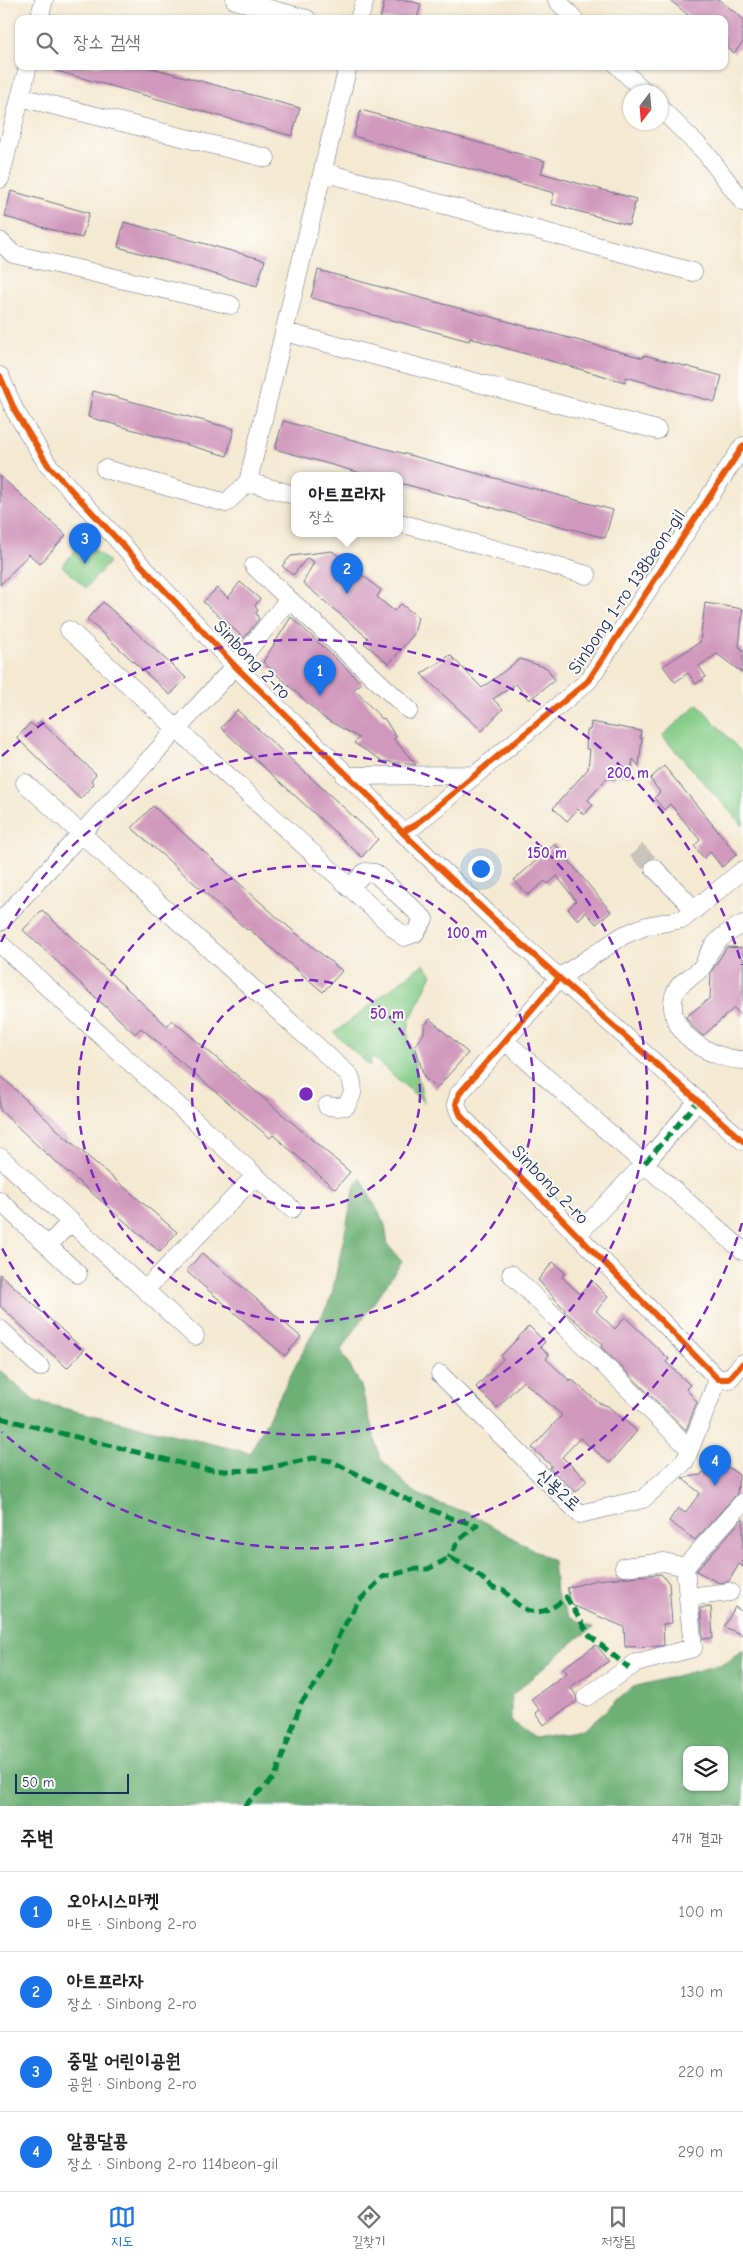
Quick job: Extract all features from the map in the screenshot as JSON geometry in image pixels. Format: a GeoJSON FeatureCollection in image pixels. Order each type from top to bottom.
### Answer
{"type":"FeatureCollection","features":[{"type":"Feature","properties":{"kind":"street"},"geometry":{"type":"LineString","coordinates":[[40,15],[44,0]]}},
{"type":"Feature","properties":{"kind":"street"},"geometry":{"type":"LineString","coordinates":[[235,0],[292,15]]}},
{"type":"Feature","properties":{"kind":"street"},"geometry":{"type":"LineString","coordinates":[[361,15],[365,0]]}},
{"type":"Feature","properties":{"kind":"street"},"geometry":{"type":"LineString","coordinates":[[557,0],[570,15]]}},
{"type":"Feature","properties":{"kind":"street"},"geometry":{"type":"LineString","coordinates":[[0,180],[27,70]]}},
{"type":"Feature","properties":{"kind":"street"},"geometry":{"type":"LineString","coordinates":[[105,468],[226,503],[248,482],[347,70]]}},
{"type":"Feature","properties":{"kind":"street"},"geometry":{"type":"LineString","coordinates":[[622,70],[638,85]]}},
{"type":"Feature","properties":{"kind":"street"},"geometry":{"type":"LineString","coordinates":[[20,97],[266,158]]}},
{"type":"Feature","properties":{"kind":"street"},"geometry":{"type":"LineString","coordinates":[[668,116],[705,152],[743,202]]}},
{"type":"Feature","properties":{"kind":"street"},"geometry":{"type":"LineString","coordinates":[[323,172],[693,272]]}},
{"type":"Feature","properties":{"kind":"street"},"geometry":{"type":"LineString","coordinates":[[0,241],[13,254],[231,305]]}},
{"type":"Feature","properties":{"kind":"street"},"geometry":{"type":"LineString","coordinates":[[285,332],[657,430]]}},
{"type":"Feature","properties":{"kind":"street","name":"Sinbong 2-ro"},"geometry":{"type":"LineString","coordinates":[[0,376],[15,411],[48,465],[235,666],[345,776],[374,801],[402,832],[502,928],[743,1141]]}},
{"type":"Feature","properties":{"kind":"street","name":"Sinbong 1-ro 138beon-gil"},"geometry":{"type":"LineString","coordinates":[[402,832],[415,825],[588,681],[743,446]]}},
{"type":"Feature","properties":{"kind":"street"},"geometry":{"type":"LineString","coordinates":[[248,482],[291,493]]}},
{"type":"Feature","properties":{"kind":"street"},"geometry":{"type":"LineString","coordinates":[[403,525],[587,575]]}},
{"type":"Feature","properties":{"kind":"street"},"geometry":{"type":"LineString","coordinates":[[254,566],[409,710]]}},
{"type":"Feature","properties":{"kind":"street"},"geometry":{"type":"LineString","coordinates":[[0,922],[235,666],[290,599]]}},
{"type":"Feature","properties":{"kind":"street"},"geometry":{"type":"LineString","coordinates":[[69,630],[349,888]]}},
{"type":"Feature","properties":{"kind":"street"},"geometry":{"type":"LineString","coordinates":[[345,776],[474,775]]}},
{"type":"Feature","properties":{"kind":"street"},"geometry":{"type":"LineString","coordinates":[[26,783],[80,834],[350,1076],[354,1086],[352,1096],[346,1106],[327,1106]]}},
{"type":"Feature","properties":{"kind":"street"},"geometry":{"type":"LineString","coordinates":[[654,868],[695,910]]}},
{"type":"Feature","properties":{"kind":"street"},"geometry":{"type":"LineString","coordinates":[[559,978],[624,935],[646,926],[683,919],[743,870]]}},
{"type":"Feature","properties":{"kind":"street"},"geometry":{"type":"LineString","coordinates":[[743,924],[726,933],[710,950],[698,972],[683,981],[674,995],[672,1014],[679,1027],[695,1044],[728,1059],[743,1060]]}},
{"type":"Feature","properties":{"kind":"street"},"geometry":{"type":"LineString","coordinates":[[0,944],[292,1209]]}},
{"type":"Feature","properties":{"kind":"street","name":"Sinbong 2-ro"},"geometry":{"type":"LineString","coordinates":[[559,978],[460,1094],[456,1104],[461,1116],[718,1379]]}},
{"type":"Feature","properties":{"kind":"street"},"geometry":{"type":"LineString","coordinates":[[505,1041],[743,1251]]}},
{"type":"Feature","properties":{"kind":"street"},"geometry":{"type":"LineString","coordinates":[[578,1235],[645,1163],[698,1101]]}},
{"type":"Feature","properties":{"kind":"street"},"geometry":{"type":"LineString","coordinates":[[0,1157],[194,1336]]}},
{"type":"Feature","properties":{"kind":"street"},"geometry":{"type":"LineString","coordinates":[[145,1290],[255,1176]]}},
{"type":"Feature","properties":{"kind":"street"},"geometry":{"type":"LineString","coordinates":[[0,1201],[78,1274]]}},
{"type":"Feature","properties":{"kind":"street"},"geometry":{"type":"LineString","coordinates":[[48,1246],[71,1221]]}},
{"type":"Feature","properties":{"kind":"street"},"geometry":{"type":"LineString","coordinates":[[511,1274],[690,1449]]}},
{"type":"Feature","properties":{"kind":"street"},"geometry":{"type":"LineString","coordinates":[[0,1330],[40,1367]]}},
{"type":"Feature","properties":{"kind":"street"},"geometry":{"type":"LineString","coordinates":[[718,1379],[729,1379],[743,1364]]}},
{"type":"Feature","properties":{"kind":"street","name":"신봉2로"},"geometry":{"type":"LineString","coordinates":[[440,1374],[580,1514],[643,1498],[685,1461],[718,1379]]}},
{"type":"Feature","properties":{"kind":"street"},"geometry":{"type":"LineString","coordinates":[[684,1567],[743,1502]]}},
{"type":"Feature","properties":{"kind":"street"},"geometry":{"type":"LineString","coordinates":[[624,1567],[664,1562],[684,1567]]}},
{"type":"Feature","properties":{"kind":"street"},"geometry":{"type":"LineString","coordinates":[[586,1697],[636,1663],[693,1648],[684,1567]]}},
{"type":"Feature","properties":{"kind":"street"},"geometry":{"type":"LineString","coordinates":[[688,1596],[730,1592]]}},
{"type":"Feature","properties":{"kind":"green space"},"geometry":{"type":"Polygon","coordinates":[[[84,541],[109,562],[86,588],[62,566],[84,541]]]}},
{"type":"Feature","properties":{"kind":"green space"},"geometry":{"type":"Polygon","coordinates":[[[698,704],[743,754],[743,826],[662,736],[698,704]]]}},
{"type":"Feature","properties":{"kind":"green space"},"geometry":{"type":"Polygon","coordinates":[[[423,964],[432,974],[409,1022],[408,1036],[424,1102],[371,1056],[370,1066],[334,1033],[423,964]]]}},
{"type":"Feature","properties":{"kind":"green space"},"geometry":{"type":"Polygon","coordinates":[[[361,1178],[385,1225],[388,1245],[402,1262],[341,1350],[361,1386],[380,1458],[412,1491],[437,1503],[471,1514],[553,1561],[556,1594],[569,1617],[593,1628],[579,1637],[511,1696],[511,1721],[534,1738],[583,1730],[633,1687],[726,1663],[743,1650],[743,1806],[0,1806],[0,1370],[34,1401],[250,1453],[331,1298],[355,1185],[361,1178]]]}},
{"type":"Feature","properties":{"kind":"building"},"geometry":{"type":"Polygon","coordinates":[[[385,0],[406,0],[421,4],[418,15],[381,15],[385,0]]]}},
{"type":"Feature","properties":{"kind":"building"},"geometry":{"type":"Polygon","coordinates":[[[670,0],[720,0],[743,19],[743,42],[734,53],[728,48],[728,15],[688,15],[670,0]]]}},
{"type":"Feature","properties":{"kind":"building"},"geometry":{"type":"Polygon","coordinates":[[[53,70],[160,70],[300,108],[292,136],[53,70]]]}},
{"type":"Feature","properties":{"kind":"building"},"geometry":{"type":"Polygon","coordinates":[[[361,110],[545,161],[541,173],[636,199],[629,225],[551,204],[554,193],[353,136],[361,110]]]}},
{"type":"Feature","properties":{"kind":"building"},"geometry":{"type":"Polygon","coordinates":[[[11,191],[89,213],[82,238],[5,217],[11,191]]]}},
{"type":"Feature","properties":{"kind":"building"},"geometry":{"type":"Polygon","coordinates":[[[124,222],[265,260],[257,286],[118,247],[124,222]]]}},
{"type":"Feature","properties":{"kind":"building"},"geometry":{"type":"Polygon","coordinates":[[[318,270],[643,358],[644,355],[722,376],[715,402],[626,377],[625,382],[470,338],[469,341],[311,298],[318,270]]]}},
{"type":"Feature","properties":{"kind":"building"},"geometry":{"type":"Polygon","coordinates":[[[93,391],[234,429],[227,456],[88,417],[93,391]]]}},
{"type":"Feature","properties":{"kind":"building"},"geometry":{"type":"Polygon","coordinates":[[[283,421],[613,510],[605,538],[403,484],[403,472],[357,472],[275,449],[283,421]]]}},
{"type":"Feature","properties":{"kind":"building"},"geometry":{"type":"Polygon","coordinates":[[[0,476],[66,535],[40,564],[29,554],[0,585],[0,476]]]}},
{"type":"Feature","properties":{"kind":"building"},"geometry":{"type":"Polygon","coordinates":[[[332,551],[381,590],[377,597],[394,611],[401,604],[418,617],[414,634],[389,664],[364,643],[368,638],[303,583],[314,562],[307,558],[293,575],[282,566],[291,556],[332,551]]]}},
{"type":"Feature","properties":{"kind":"building"},"geometry":{"type":"Polygon","coordinates":[[[240,582],[260,599],[255,606],[258,610],[256,613],[259,619],[244,638],[203,602],[217,588],[228,598],[240,582]]]}},
{"type":"Feature","properties":{"kind":"building"},"geometry":{"type":"Polygon","coordinates":[[[103,602],[186,678],[170,695],[87,619],[103,602]]]}},
{"type":"Feature","properties":{"kind":"building"},"geometry":{"type":"Polygon","coordinates":[[[705,603],[743,609],[739,647],[743,650],[743,673],[717,654],[699,666],[706,677],[696,684],[688,673],[675,682],[663,666],[700,642],[705,603]]]}},
{"type":"Feature","properties":{"kind":"building"},"geometry":{"type":"Polygon","coordinates":[[[291,617],[362,683],[354,689],[382,719],[384,718],[396,737],[394,739],[416,765],[383,761],[354,743],[359,738],[324,718],[263,662],[291,617]]]}},
{"type":"Feature","properties":{"kind":"building"},"geometry":{"type":"Polygon","coordinates":[[[450,655],[482,688],[520,659],[547,668],[555,680],[529,700],[516,684],[493,699],[503,709],[482,731],[421,674],[450,655]]]}},
{"type":"Feature","properties":{"kind":"building"},"geometry":{"type":"Polygon","coordinates":[[[237,710],[378,839],[362,857],[221,728],[237,710]]]}},
{"type":"Feature","properties":{"kind":"building"},"geometry":{"type":"Polygon","coordinates":[[[40,721],[96,774],[91,780],[94,784],[80,799],[17,738],[30,723],[35,727],[40,721]]]}},
{"type":"Feature","properties":{"kind":"building"},"geometry":{"type":"Polygon","coordinates":[[[591,722],[641,731],[639,766],[633,759],[630,777],[615,775],[615,779],[607,778],[588,800],[593,805],[584,815],[578,809],[567,821],[553,808],[588,769],[590,749],[586,749],[587,730],[590,730],[591,722]]]}},
{"type":"Feature","properties":{"kind":"building"},"geometry":{"type":"Polygon","coordinates":[[[664,766],[737,854],[722,867],[710,852],[704,858],[694,846],[700,840],[670,804],[664,810],[654,798],[660,792],[650,779],[664,766]]]}},
{"type":"Feature","properties":{"kind":"building"},"geometry":{"type":"Polygon","coordinates":[[[153,806],[279,919],[342,971],[323,992],[249,929],[247,930],[132,828],[153,806]]]}},
{"type":"Feature","properties":{"kind":"building"},"geometry":{"type":"Polygon","coordinates":[[[555,844],[611,912],[596,924],[586,912],[578,920],[568,909],[576,901],[557,876],[548,884],[545,881],[528,895],[514,880],[555,844]]]}},
{"type":"Feature","properties":{"kind":"building"},"geometry":{"type":"Polygon","coordinates":[[[42,910],[167,1026],[172,1020],[350,1172],[335,1189],[273,1135],[270,1138],[141,1028],[135,1034],[23,930],[42,910]]]}},
{"type":"Feature","properties":{"kind":"building"},"geometry":{"type":"Polygon","coordinates":[[[727,947],[743,948],[743,1018],[734,1008],[703,1036],[692,1026],[686,1017],[710,998],[711,972],[727,947]]]}},
{"type":"Feature","properties":{"kind":"building"},"geometry":{"type":"Polygon","coordinates":[[[430,1019],[468,1053],[436,1089],[424,1077],[415,1045],[424,1033],[424,1026],[430,1019]]]}},
{"type":"Feature","properties":{"kind":"building"},"geometry":{"type":"Polygon","coordinates":[[[0,1075],[65,1137],[177,1232],[160,1252],[40,1148],[0,1110],[0,1075]]]}},
{"type":"Feature","properties":{"kind":"building"},"geometry":{"type":"Polygon","coordinates":[[[202,1253],[301,1337],[285,1356],[186,1271],[202,1253]]]}},
{"type":"Feature","properties":{"kind":"building"},"geometry":{"type":"Polygon","coordinates":[[[553,1262],[565,1273],[562,1277],[580,1294],[592,1281],[608,1297],[596,1311],[615,1329],[625,1317],[669,1359],[666,1362],[690,1385],[686,1389],[697,1402],[686,1430],[601,1347],[603,1344],[564,1311],[538,1280],[553,1262]]]}},
{"type":"Feature","properties":{"kind":"building"},"geometry":{"type":"Polygon","coordinates":[[[0,1274],[84,1350],[67,1368],[0,1306],[0,1274]]]}},
{"type":"Feature","properties":{"kind":"building"},"geometry":{"type":"Polygon","coordinates":[[[529,1326],[545,1342],[540,1347],[549,1355],[546,1359],[570,1381],[571,1379],[599,1403],[608,1406],[637,1431],[610,1463],[580,1438],[562,1457],[587,1480],[576,1492],[549,1468],[552,1466],[532,1448],[562,1415],[523,1381],[497,1408],[476,1387],[503,1359],[501,1356],[529,1326]]]}},
{"type":"Feature","properties":{"kind":"building"},"geometry":{"type":"Polygon","coordinates":[[[727,1466],[739,1475],[737,1494],[695,1540],[669,1521],[678,1508],[685,1513],[700,1493],[682,1478],[701,1475],[703,1472],[711,1478],[715,1473],[720,1477],[727,1466]]]}},
{"type":"Feature","properties":{"kind":"building"},"geometry":{"type":"Polygon","coordinates":[[[743,1518],[743,1567],[739,1564],[729,1581],[719,1583],[696,1571],[743,1518]]]}},
{"type":"Feature","properties":{"kind":"building"},"geometry":{"type":"Polygon","coordinates":[[[661,1574],[669,1583],[672,1623],[663,1624],[664,1645],[661,1646],[625,1647],[624,1627],[572,1605],[567,1588],[596,1580],[661,1574]]]}},
{"type":"Feature","properties":{"kind":"building"},"geometry":{"type":"Polygon","coordinates":[[[711,1607],[713,1638],[703,1639],[700,1608],[711,1607]]]}},
{"type":"Feature","properties":{"kind":"building"},"geometry":{"type":"Polygon","coordinates":[[[735,1607],[743,1612],[743,1635],[724,1627],[735,1607]]]}},
{"type":"Feature","properties":{"kind":"building"},"geometry":{"type":"Polygon","coordinates":[[[596,1645],[609,1661],[570,1687],[576,1695],[577,1701],[544,1725],[536,1713],[540,1710],[531,1699],[567,1673],[563,1668],[596,1645]]]}},
{"type":"Feature","properties":{"kind":"tunnel"},"geometry":{"type":"LineString","coordinates":[[636,850],[654,868]]}},
{"type":"Feature","properties":{"kind":"marked path"},"geometry":{"type":"LineString","coordinates":[[645,1163],[698,1101]]}},
{"type":"Feature","properties":{"kind":"marked path"},"geometry":{"type":"LineString","coordinates":[[0,1418],[204,1469],[225,1471],[259,1470],[313,1458],[331,1461],[404,1498],[453,1519],[477,1525],[459,1540],[449,1558]]}},
{"type":"Feature","properties":{"kind":"marked path"},"geometry":{"type":"LineString","coordinates":[[244,1806],[275,1777],[301,1703],[315,1685],[332,1654],[339,1635],[358,1602],[383,1577],[415,1569],[428,1569],[449,1558],[467,1567],[493,1588],[504,1590],[518,1605],[533,1612],[549,1609],[566,1597],[590,1636],[629,1668]]}},
{"type":"Feature","properties":{"kind":"cycle path"},"geometry":{"type":"LineString","coordinates":[[0,376],[15,411],[48,465],[235,666],[374,801],[402,832],[502,927],[743,1141]]}},
{"type":"Feature","properties":{"kind":"cycle path"},"geometry":{"type":"LineString","coordinates":[[402,832],[415,825],[588,681],[743,446]]}},
{"type":"Feature","properties":{"kind":"cycle path"},"geometry":{"type":"LineString","coordinates":[[559,978],[459,1094],[456,1104],[461,1116],[718,1379],[729,1379],[743,1363]]}},
{"type":"Feature","properties":{"kind":"place","name":"중말 어린이공원"},"geometry":{"type":"Point","coordinates":[85,564]}},
{"type":"Feature","properties":{"kind":"place","name":"아트프라자"},"geometry":{"type":"Point","coordinates":[347,594]}},
{"type":"Feature","properties":{"kind":"place","name":"오아시스마켓"},"geometry":{"type":"Point","coordinates":[320,696]}},
{"type":"Feature","properties":{"kind":"place","name":"알콩달콩"},"geometry":{"type":"Point","coordinates":[715,1486]}}]}
